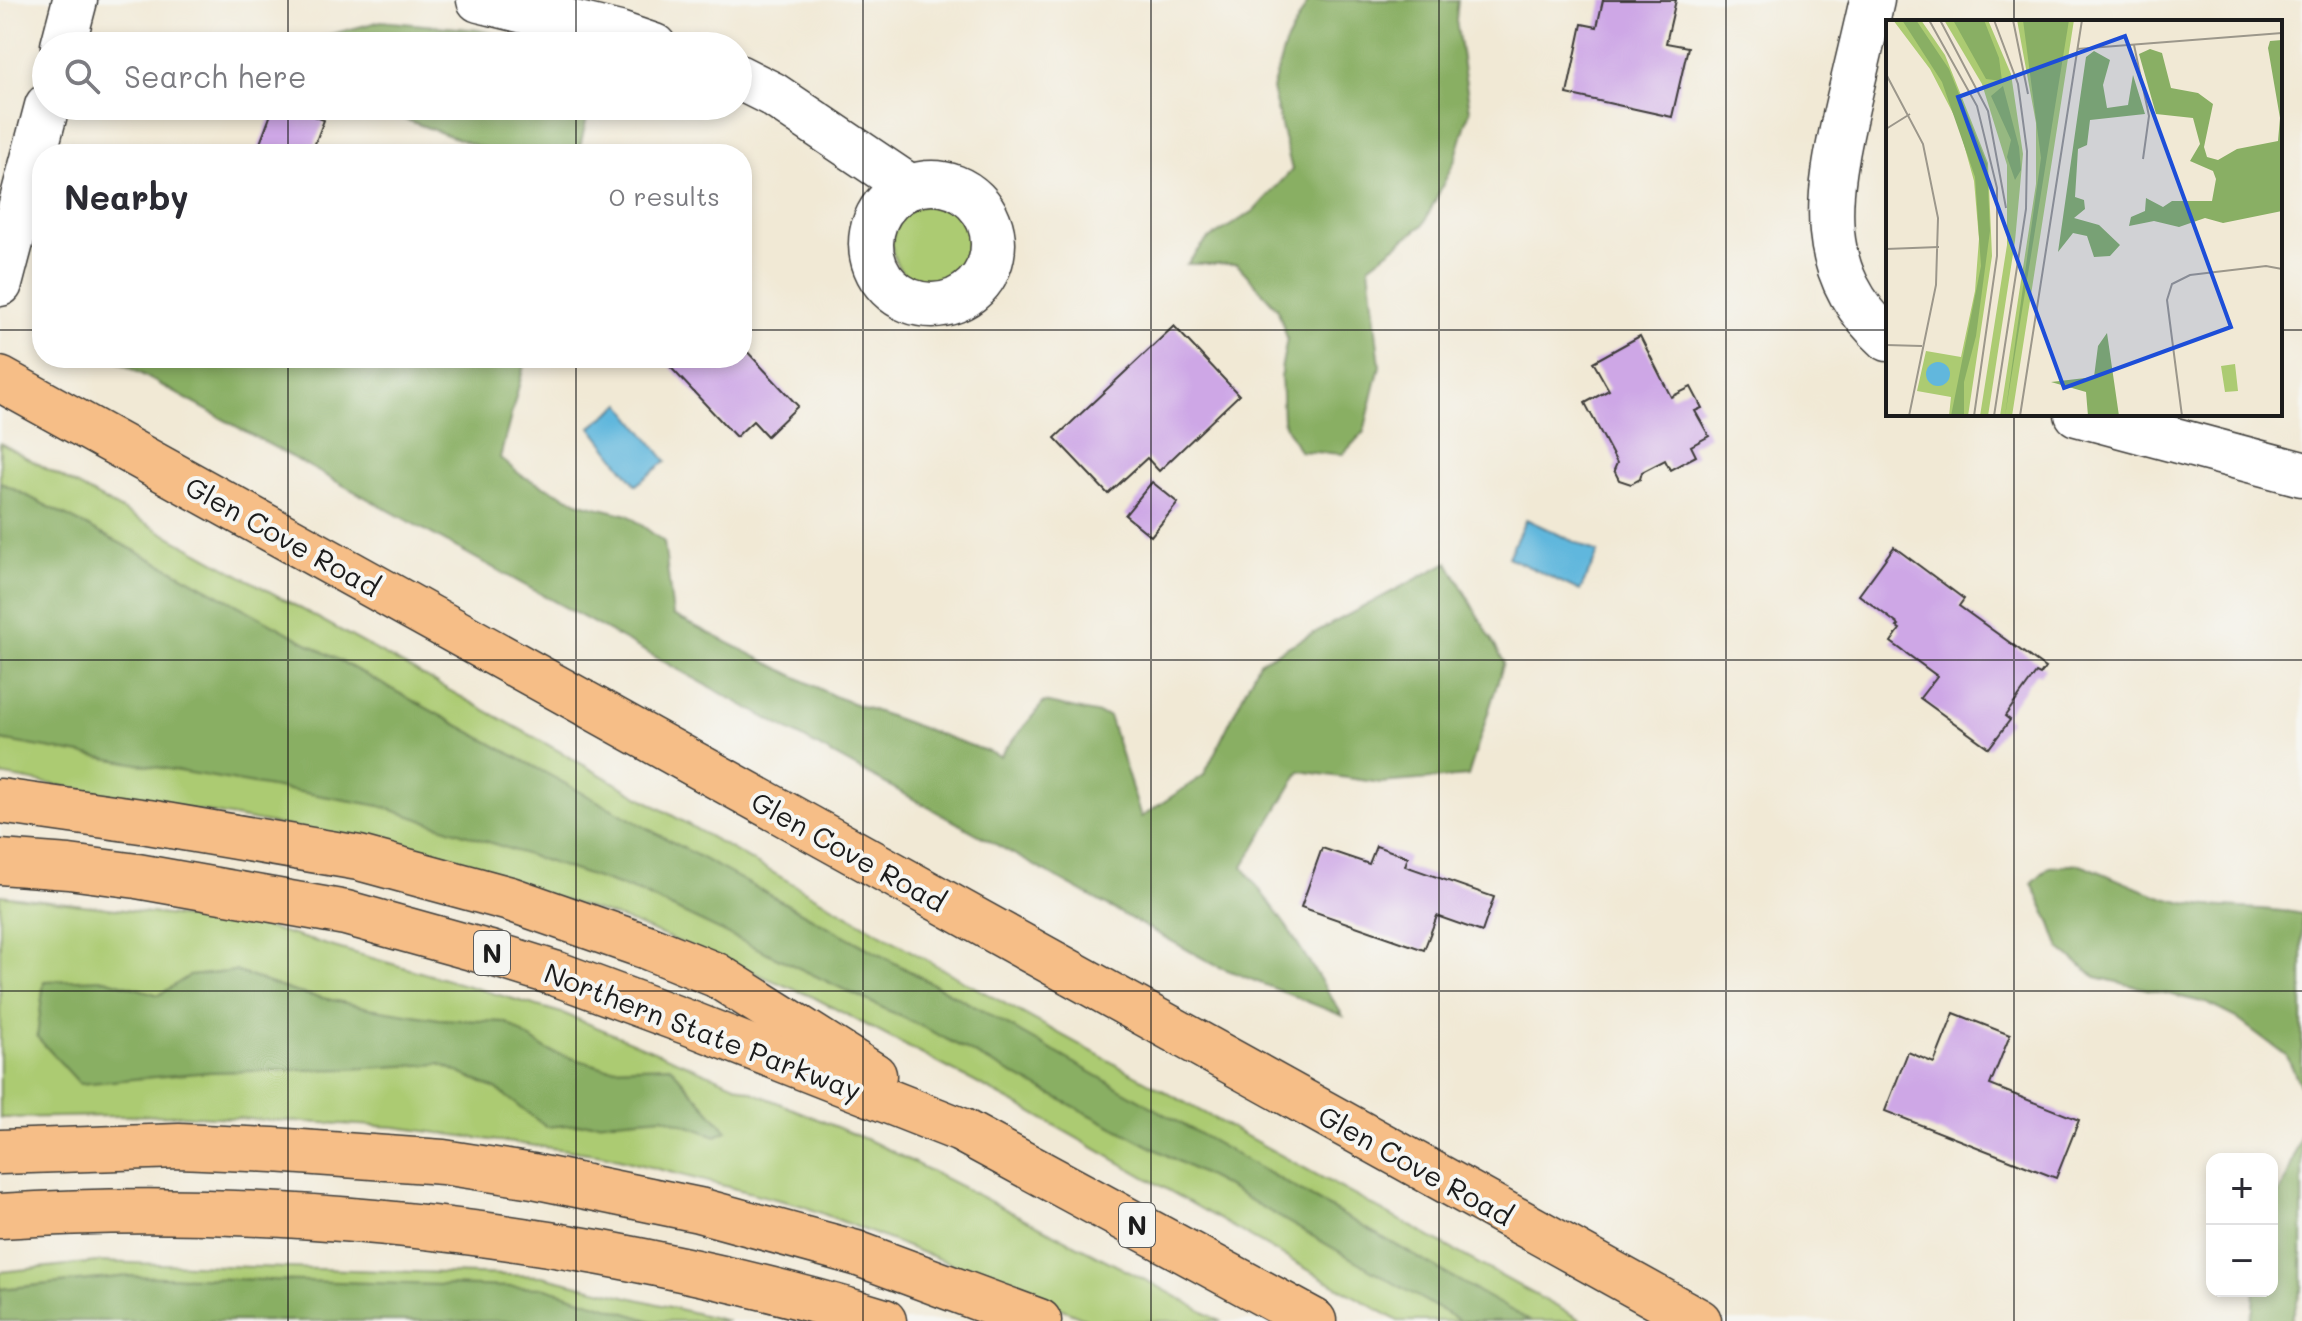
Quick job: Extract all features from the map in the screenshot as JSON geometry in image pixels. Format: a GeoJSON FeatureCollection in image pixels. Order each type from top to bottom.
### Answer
{"type":"FeatureCollection","features":[{"type":"Feature","properties":{"kind":"main road","name":"Glen Cove Road"},"geometry":{"type":"LineString","coordinates":[[0,379],[1699,1321]]}},
{"type":"Feature","properties":{"kind":"main road"},"geometry":{"type":"LineString","coordinates":[[0,801],[148,822],[359,858],[510,899],[578,922],[716,975],[961,1130]]}},
{"type":"Feature","properties":{"kind":"main road","name":"Northern State Parkway"},"geometry":{"type":"LineString","coordinates":[[0,862],[69,867],[202,886],[346,913],[557,974],[961,1130],[1314,1321]]}},
{"type":"Feature","properties":{"kind":"main road"},"geometry":{"type":"LineString","coordinates":[[0,1152],[179,1146],[273,1150],[443,1162],[533,1176],[699,1210],[856,1253],[1039,1321]]}},
{"type":"Feature","properties":{"kind":"main road"},"geometry":{"type":"LineString","coordinates":[[0,1216],[113,1211],[236,1211],[436,1228],[646,1261],[790,1294],[884,1321]]}},
{"type":"Feature","properties":{"kind":"street"},"geometry":{"type":"LineString","coordinates":[[67,32],[75,0]]}},
{"type":"Feature","properties":{"kind":"street"},"geometry":{"type":"LineString","coordinates":[[479,0],[611,32]]}},
{"type":"Feature","properties":{"kind":"street"},"geometry":{"type":"LineString","coordinates":[[1872,0],[1837,151],[1830,202],[1833,249],[1852,298],[1886,337]]}},
{"type":"Feature","properties":{"kind":"street"},"geometry":{"type":"LineString","coordinates":[[752,84],[772,94],[910,187]]}},
{"type":"Feature","properties":{"kind":"street"},"geometry":{"type":"LineString","coordinates":[[37,144],[43,120]]}},
{"type":"Feature","properties":{"kind":"street"},"geometry":{"type":"LineString","coordinates":[[0,284],[32,163]]}},
{"type":"Feature","properties":{"kind":"street"},"geometry":{"type":"LineString","coordinates":[[2084,416],[2302,474]]}},
{"type":"Feature","properties":{"kind":"green space"},"geometry":{"type":"Polygon","coordinates":[[[1309,0],[1458,0],[1456,20],[1470,110],[1455,160],[1423,225],[1369,266],[1380,366],[1364,432],[1343,454],[1299,451],[1283,421],[1281,370],[1287,338],[1277,308],[1237,264],[1187,264],[1207,240],[1254,211],[1292,170],[1272,89],[1285,45],[1309,0]]]}},
{"type":"Feature","properties":{"kind":"green space"},"geometry":{"type":"Polygon","coordinates":[[[381,21],[486,32],[340,32],[381,21]]]}},
{"type":"Feature","properties":{"kind":"green space"},"geometry":{"type":"Polygon","coordinates":[[[407,120],[586,120],[580,144],[472,144],[407,120]]]}},
{"type":"Feature","properties":{"kind":"green space"},"geometry":{"type":"Polygon","coordinates":[[[933,204],[949,207],[962,216],[971,229],[974,245],[971,261],[962,274],[949,283],[933,286],[917,283],[904,274],[895,261],[892,245],[895,229],[904,216],[917,207],[933,204]]]}},
{"type":"Feature","properties":{"kind":"green space"},"geometry":{"type":"Polygon","coordinates":[[[130,368],[523,368],[500,458],[522,476],[580,503],[628,515],[664,542],[673,615],[836,697],[1000,756],[1044,702],[1109,716],[1141,817],[1204,775],[1259,662],[1448,562],[1504,662],[1468,776],[1381,783],[1300,771],[1243,867],[1287,927],[1343,1016],[1215,965],[130,368]]]}},
{"type":"Feature","properties":{"kind":"green space"},"geometry":{"type":"Polygon","coordinates":[[[0,443],[543,742],[962,980],[1583,1321],[1398,1321],[1022,1107],[813,997],[623,919],[386,844],[0,775],[0,443]]]}},
{"type":"Feature","properties":{"kind":"green space"},"geometry":{"type":"Polygon","coordinates":[[[0,482],[173,570],[981,1010],[1530,1321],[1460,1321],[1227,1187],[925,1028],[639,892],[380,806],[0,740],[0,482]]]}},
{"type":"Feature","properties":{"kind":"green space"},"geometry":{"type":"Polygon","coordinates":[[[2080,864],[2171,900],[2302,914],[2302,1096],[2287,1056],[2236,1018],[2206,1003],[2096,977],[2060,949],[2032,883],[2049,867],[2080,864]]]}},
{"type":"Feature","properties":{"kind":"green space"},"geometry":{"type":"Polygon","coordinates":[[[0,895],[265,927],[565,1014],[875,1143],[1220,1321],[1091,1321],[803,1206],[603,1155],[395,1127],[179,1115],[0,1118],[0,895]]]}},
{"type":"Feature","properties":{"kind":"green space"},"geometry":{"type":"Polygon","coordinates":[[[235,971],[295,992],[369,1008],[439,1019],[505,1022],[549,1051],[605,1068],[670,1066],[727,1131],[716,1136],[663,1117],[546,1127],[498,1090],[440,1064],[209,1072],[80,1084],[37,1037],[44,981],[105,979],[159,995],[189,976],[235,971]]]}},
{"type":"Feature","properties":{"kind":"green space"},"geometry":{"type":"Polygon","coordinates":[[[2302,1132],[2302,1287],[2291,1321],[2249,1321],[2254,1297],[2278,1297],[2278,1194],[2302,1132]]]}},
{"type":"Feature","properties":{"kind":"green space"},"geometry":{"type":"Polygon","coordinates":[[[97,1262],[542,1276],[728,1321],[0,1321],[0,1272],[97,1262]]]}},
{"type":"Feature","properties":{"kind":"green space"},"geometry":{"type":"Polygon","coordinates":[[[128,1276],[546,1288],[652,1321],[0,1321],[0,1289],[128,1276]]]}},
{"type":"Feature","properties":{"kind":"water"},"geometry":{"type":"Polygon","coordinates":[[[621,404],[666,461],[636,485],[591,427],[621,404]]]}},
{"type":"Feature","properties":{"kind":"water"},"geometry":{"type":"Polygon","coordinates":[[[1526,519],[1598,553],[1580,591],[1508,557],[1526,519]]]}},
{"type":"Feature","properties":{"kind":"building"},"geometry":{"type":"Polygon","coordinates":[[[1603,0],[1676,0],[1666,43],[1688,47],[1672,117],[1567,94],[1582,24],[1597,27],[1603,0]]]}},
{"type":"Feature","properties":{"kind":"building"},"geometry":{"type":"Polygon","coordinates":[[[269,120],[324,120],[315,144],[260,144],[269,120]]]}},
{"type":"Feature","properties":{"kind":"building"},"geometry":{"type":"Polygon","coordinates":[[[1174,326],[1239,395],[1159,471],[1147,458],[1108,494],[1055,438],[1174,326]]]}},
{"type":"Feature","properties":{"kind":"building"},"geometry":{"type":"Polygon","coordinates":[[[1640,336],[1671,397],[1691,387],[1702,408],[1695,411],[1709,436],[1691,446],[1696,456],[1670,470],[1665,460],[1642,472],[1640,479],[1631,484],[1619,480],[1614,470],[1617,463],[1585,403],[1609,390],[1593,362],[1640,336]]]}},
{"type":"Feature","properties":{"kind":"building"},"geometry":{"type":"Polygon","coordinates":[[[752,357],[798,406],[767,436],[753,421],[736,437],[671,368],[752,368],[752,357]]]}},
{"type":"Feature","properties":{"kind":"building"},"geometry":{"type":"Polygon","coordinates":[[[1152,482],[1178,503],[1151,536],[1125,515],[1152,482]]]}},
{"type":"Feature","properties":{"kind":"building"},"geometry":{"type":"Polygon","coordinates":[[[1894,547],[1964,599],[1959,606],[2045,668],[2040,675],[2036,673],[2005,716],[2010,720],[1989,748],[1920,698],[1937,676],[1891,642],[1900,629],[1897,627],[1899,625],[1859,595],[1894,547]]]}},
{"type":"Feature","properties":{"kind":"building"},"geometry":{"type":"Polygon","coordinates":[[[1376,846],[1408,857],[1405,866],[1494,897],[1482,932],[1437,916],[1424,950],[1301,907],[1322,848],[1369,864],[1376,846]]]}},
{"type":"Feature","properties":{"kind":"building"},"geometry":{"type":"Polygon","coordinates":[[[1954,1013],[2010,1035],[1990,1085],[2079,1120],[2056,1178],[1885,1111],[1908,1052],[1934,1063],[1954,1013]]]}}]}
